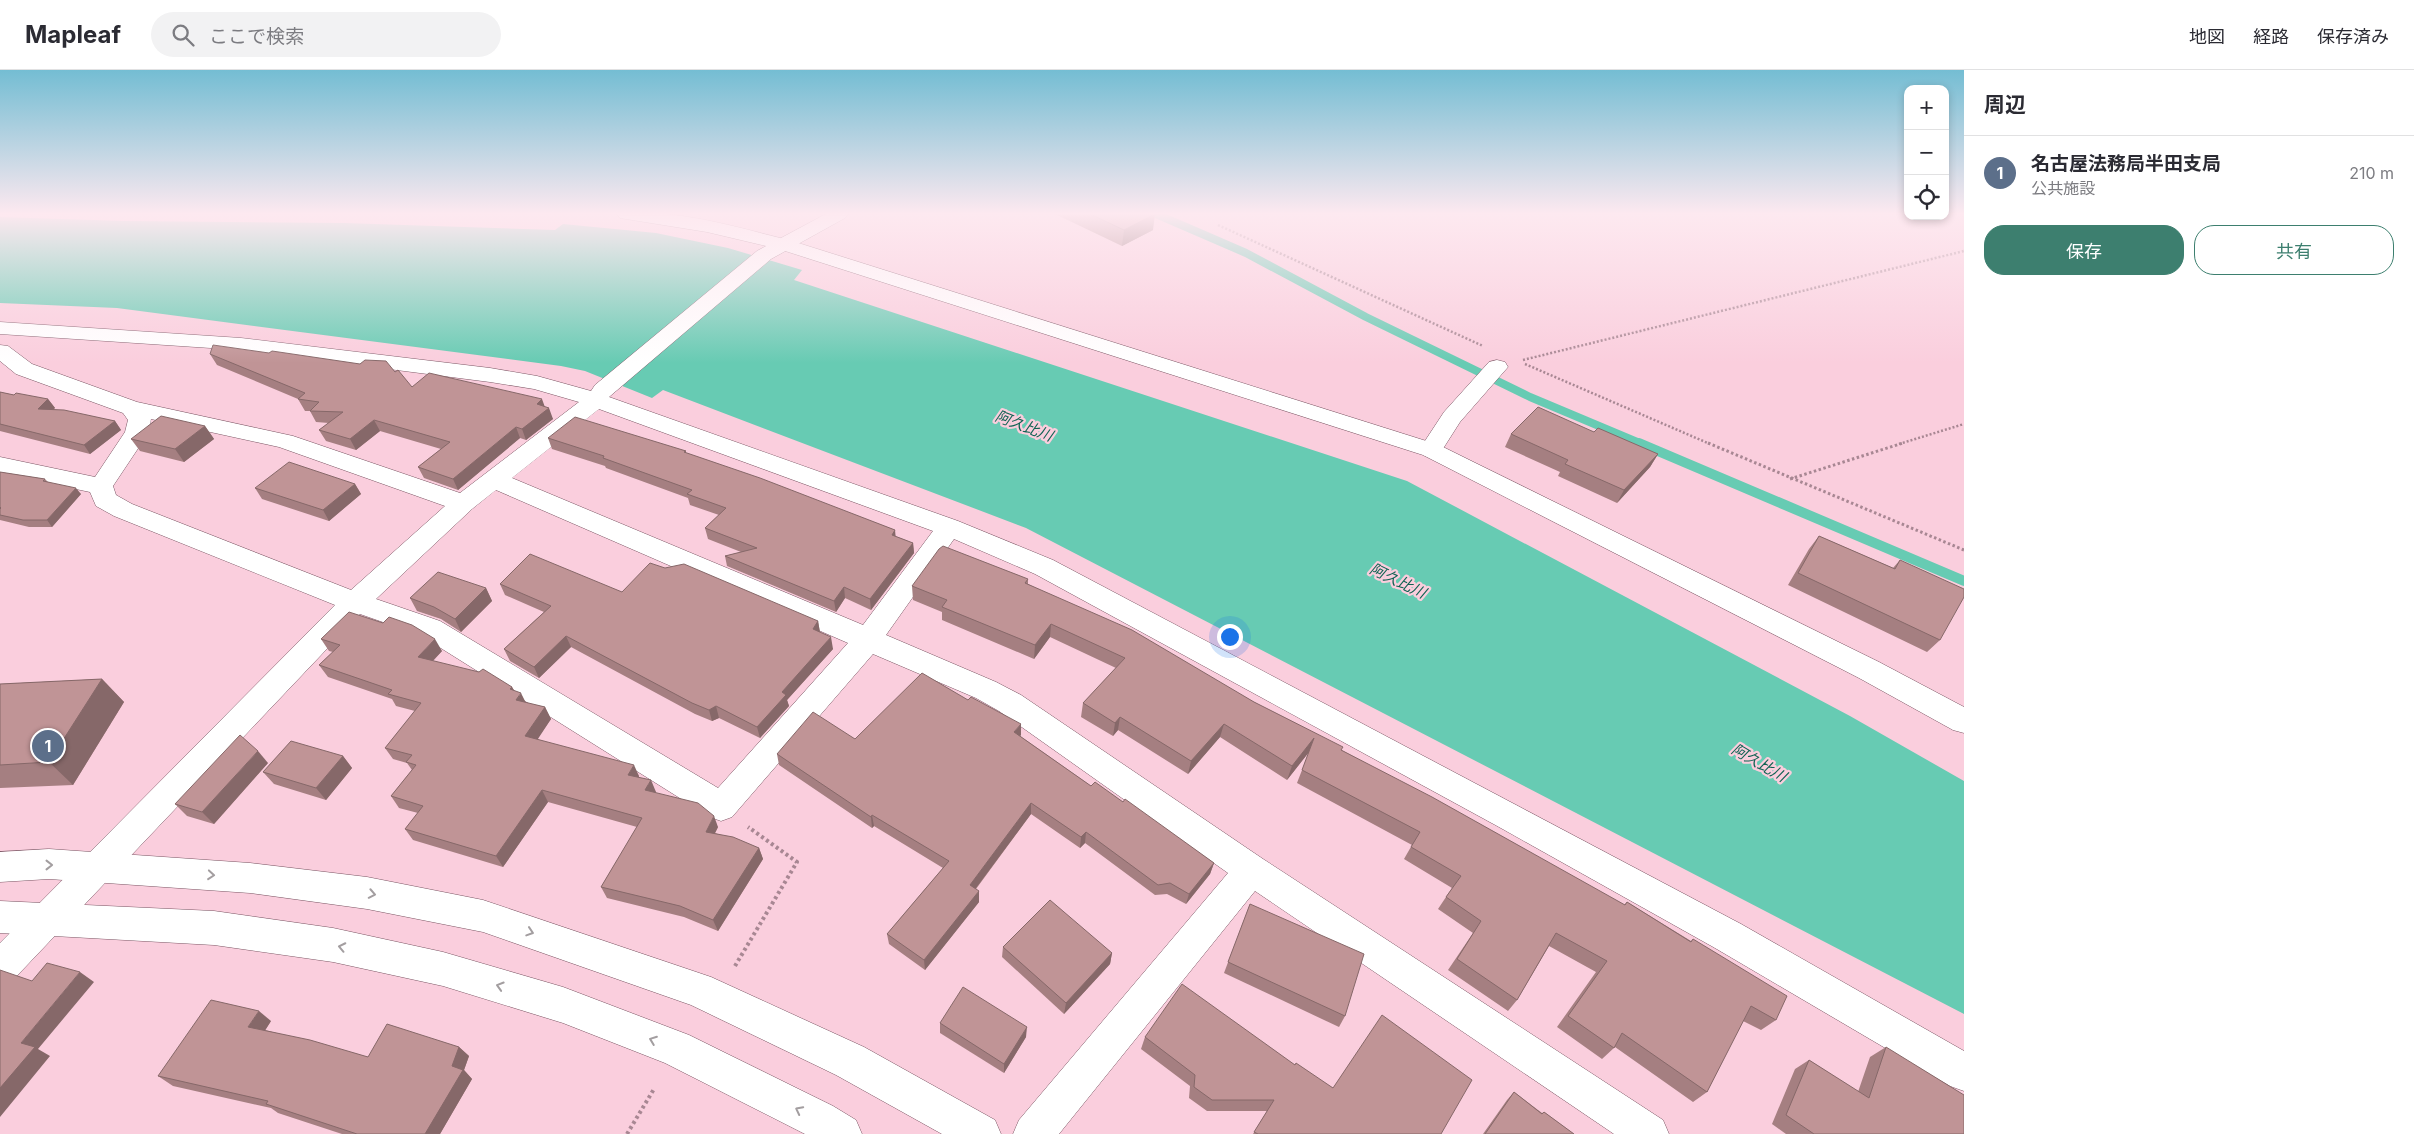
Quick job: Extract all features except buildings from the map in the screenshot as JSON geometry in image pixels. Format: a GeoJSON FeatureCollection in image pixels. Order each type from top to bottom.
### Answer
{"type":"FeatureCollection","features":[{"type":"Feature","properties":{"kind":"street"},"geometry":{"type":"LineString","coordinates":[[0,968],[355,602],[463,503],[495,480],[599,395],[754,264]]}},
{"type":"Feature","properties":{"kind":"street"},"geometry":{"type":"LineString","coordinates":[[844,264],[1431,450],[1869,670],[1964,721]]}},
{"type":"Feature","properties":{"kind":"street"},"geometry":{"type":"LineString","coordinates":[[0,328],[241,344],[490,375],[599,395],[949,527],[1044,567],[1511,817],[1728,936],[1964,1072]]}},
{"type":"Feature","properties":{"kind":"street"},"geometry":{"type":"LineString","coordinates":[[0,351],[24,369],[130,408],[285,441],[327,454],[463,503]]}},
{"type":"Feature","properties":{"kind":"street"},"geometry":{"type":"LineString","coordinates":[[1431,450],[1438,436],[1478,386],[1497,367]]}},
{"type":"Feature","properties":{"kind":"street"},"geometry":{"type":"LineString","coordinates":[[130,408],[140,420],[137,432],[101,486],[105,500],[123,510],[355,602],[430,628],[721,807],[867,641],[949,527]]}},
{"type":"Feature","properties":{"kind":"street"},"geometry":{"type":"LineString","coordinates":[[0,465],[101,486]]}},
{"type":"Feature","properties":{"kind":"street"},"geometry":{"type":"LineString","coordinates":[[495,480],[867,641],[986,690],[1010,703],[1251,870],[1649,1134]]}},
{"type":"Feature","properties":{"kind":"street"},"geometry":{"type":"LineString","coordinates":[[0,867],[49,864],[250,878],[367,893],[483,916],[698,990],[850,1061],[981,1134]]}},
{"type":"Feature","properties":{"kind":"street"},"geometry":{"type":"LineString","coordinates":[[1033,1134],[1251,870]]}},
{"type":"Feature","properties":{"kind":"street"},"geometry":{"type":"LineString","coordinates":[[0,917],[214,928],[333,946],[443,969],[563,1005],[676,1048],[819,1120],[842,1134]]}},
{"type":"Feature","properties":{"kind":"path"},"geometry":{"type":"LineString","coordinates":[[1303,264],[1507,357],[1497,367]]}},
{"type":"Feature","properties":{"kind":"path"},"geometry":{"type":"LineString","coordinates":[[1913,264],[1519,361],[1790,479],[1964,550]]}},
{"type":"Feature","properties":{"kind":"path"},"geometry":{"type":"LineString","coordinates":[[1790,479],[1964,424]]}},
{"type":"Feature","properties":{"kind":"path"},"geometry":{"type":"LineString","coordinates":[[721,807],[797,862],[735,966]]}},
{"type":"Feature","properties":{"kind":"path"},"geometry":{"type":"LineString","coordinates":[[627,1134],[654,1089]]}},
{"type":"Feature","properties":{"kind":"water","name":"阿久比川"},"geometry":{"type":"Polygon","coordinates":[[[0,264],[781,264],[802,270],[794,280],[1407,481],[1850,716],[1964,781],[1964,1014],[1026,528],[663,390],[652,398],[585,371],[561,366],[117,308],[0,303],[0,264]]]}},
{"type":"Feature","properties":{"kind":"waterway"},"geometry":{"type":"LineString","coordinates":[[1266,264],[1366,317],[1530,397],[1642,444]]}},
{"type":"Feature","properties":{"kind":"waterway"},"geometry":{"type":"LineString","coordinates":[[1639,443],[1964,581]]}},
{"type":"Feature","properties":{"kind":"place","name":"名古屋法務局半田支局"},"geometry":{"type":"Point","coordinates":[48,746]}}]}
